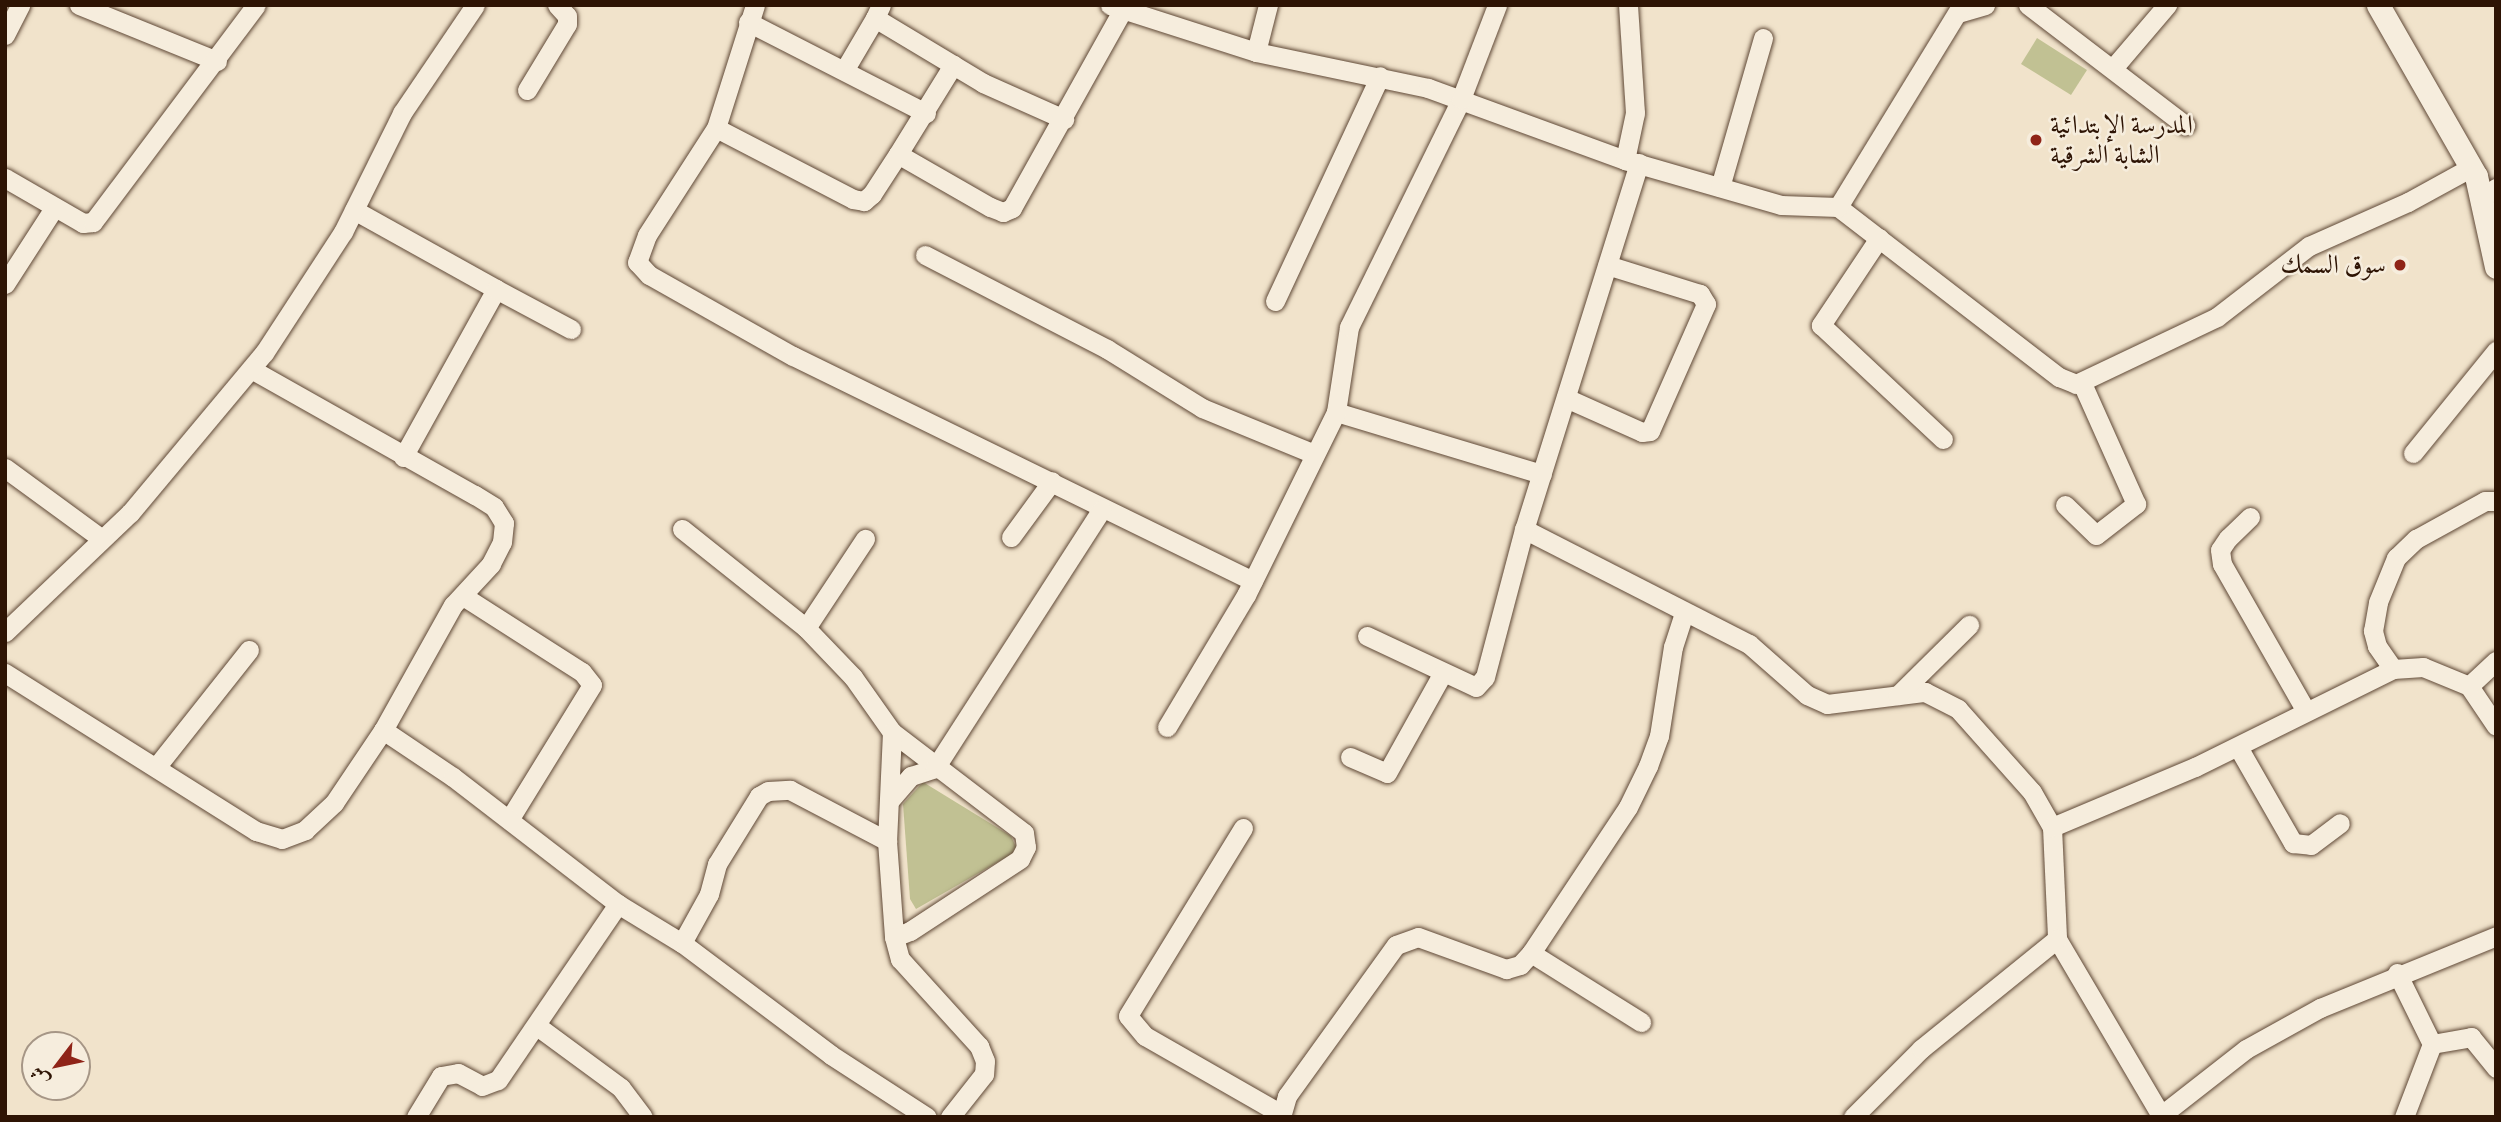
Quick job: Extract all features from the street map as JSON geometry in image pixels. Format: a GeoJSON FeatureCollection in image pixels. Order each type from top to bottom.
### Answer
{"type":"FeatureCollection","features":[{"type":"Feature","properties":{"kind":"street"},"geometry":{"type":"LineString","coordinates":[[5,35],[20,5]]}},
{"type":"Feature","properties":{"kind":"street"},"geometry":{"type":"LineString","coordinates":[[79,5],[216,61]]}},
{"type":"Feature","properties":{"kind":"street"},"geometry":{"type":"LineString","coordinates":[[5,178],[83,223],[93,222],[256,5]]}},
{"type":"Feature","properties":{"kind":"street"},"geometry":{"type":"LineString","coordinates":[[5,632],[152,489],[251,369],[328,258],[402,113],[475,5]]}},
{"type":"Feature","properties":{"kind":"street"},"geometry":{"type":"LineString","coordinates":[[527,90],[567,24],[567,16],[556,5]]}},
{"type":"Feature","properties":{"kind":"street"},"geometry":{"type":"LineString","coordinates":[[1256,52],[1268,5]]}},
{"type":"Feature","properties":{"kind":"street"},"geometry":{"type":"LineString","coordinates":[[1167,727],[1253,581],[1336,412],[1349,327],[1461,99],[1497,5]]}},
{"type":"Feature","properties":{"kind":"street"},"geometry":{"type":"LineString","coordinates":[[1367,635],[1468,686],[1482,683],[1524,529],[1607,265],[1632,161],[1635,113],[1628,5]]}},
{"type":"Feature","properties":{"kind":"street"},"geometry":{"type":"LineString","coordinates":[[1838,206],[1962,9],[1985,5]]}},
{"type":"Feature","properties":{"kind":"street"},"geometry":{"type":"LineString","coordinates":[[2028,5],[2114,67],[2185,125]]}},
{"type":"Feature","properties":{"kind":"street"},"geometry":{"type":"LineString","coordinates":[[2114,67],[2167,5]]}},
{"type":"Feature","properties":{"kind":"street"},"geometry":{"type":"LineString","coordinates":[[2378,5],[2489,192],[2496,267]]}},
{"type":"Feature","properties":{"kind":"street"},"geometry":{"type":"LineString","coordinates":[[898,154],[1003,212],[1021,198],[1064,119],[1116,8],[1256,52],[1380,76],[1461,99],[1632,161],[1781,205],[1838,206],[2059,377],[2082,383],[2217,317],[2309,246],[2408,202],[2472,167]]}},
{"type":"Feature","properties":{"kind":"street"},"geometry":{"type":"LineString","coordinates":[[845,69],[878,12],[953,65],[1064,119]]}},
{"type":"Feature","properties":{"kind":"street"},"geometry":{"type":"LineString","coordinates":[[926,113],[751,13],[716,128],[647,235],[637,256],[639,268],[793,356],[1052,481],[1101,510],[1253,581]]}},
{"type":"Feature","properties":{"kind":"street"},"geometry":{"type":"LineString","coordinates":[[1720,187],[1763,38]]}},
{"type":"Feature","properties":{"kind":"street"},"geometry":{"type":"LineString","coordinates":[[716,128],[864,201],[926,113],[953,65]]}},
{"type":"Feature","properties":{"kind":"street"},"geometry":{"type":"LineString","coordinates":[[1275,300],[1380,76]]}},
{"type":"Feature","properties":{"kind":"street"},"geometry":{"type":"LineString","coordinates":[[5,284],[54,208]]}},
{"type":"Feature","properties":{"kind":"street"},"geometry":{"type":"LineString","coordinates":[[354,210],[571,329]]}},
{"type":"Feature","properties":{"kind":"street"},"geometry":{"type":"LineString","coordinates":[[1879,237],[1821,325],[1943,439]]}},
{"type":"Feature","properties":{"kind":"street"},"geometry":{"type":"LineString","coordinates":[[925,255],[1107,349],[1202,408],[1314,454]]}},
{"type":"Feature","properties":{"kind":"street"},"geometry":{"type":"LineString","coordinates":[[1566,398],[1642,432],[1650,431],[1706,304],[1700,294],[1607,265]]}},
{"type":"Feature","properties":{"kind":"street"},"geometry":{"type":"LineString","coordinates":[[403,457],[495,289]]}},
{"type":"Feature","properties":{"kind":"street"},"geometry":{"type":"LineString","coordinates":[[2413,453],[2496,351]]}},
{"type":"Feature","properties":{"kind":"street"},"geometry":{"type":"LineString","coordinates":[[5,673],[157,766],[256,831],[282,839],[305,830],[334,803],[383,730],[440,626],[491,564],[502,542],[504,523],[494,507],[251,369]]}},
{"type":"Feature","properties":{"kind":"street"},"geometry":{"type":"LineString","coordinates":[[2065,505],[2096,535],[2136,504],[2082,383]]}},
{"type":"Feature","properties":{"kind":"street"},"geometry":{"type":"LineString","coordinates":[[1336,412],[1438,446],[1542,474]]}},
{"type":"Feature","properties":{"kind":"street"},"geometry":{"type":"LineString","coordinates":[[5,468],[102,539]]}},
{"type":"Feature","properties":{"kind":"street"},"geometry":{"type":"LineString","coordinates":[[1011,537],[1052,481]]}},
{"type":"Feature","properties":{"kind":"street"},"geometry":{"type":"LineString","coordinates":[[2393,669],[2377,646],[2373,631],[2378,602],[2396,558],[2428,533],[2485,501],[2496,501]]}},
{"type":"Feature","properties":{"kind":"street"},"geometry":{"type":"LineString","coordinates":[[890,800],[911,776],[935,768],[1101,510]]}},
{"type":"Feature","properties":{"kind":"street"},"geometry":{"type":"LineString","coordinates":[[2250,517],[2228,538],[2220,551],[2222,564],[2305,711]]}},
{"type":"Feature","properties":{"kind":"street"},"geometry":{"type":"LineString","coordinates":[[682,529],[806,628],[853,677],[892,732],[935,768],[1020,828],[1026,847],[1014,863],[910,931],[894,937]]}},
{"type":"Feature","properties":{"kind":"street"},"geometry":{"type":"LineString","coordinates":[[1524,529],[1749,644],[1807,695],[1826,704],[1925,692],[1958,709],[2032,792],[2053,827],[2057,939],[2161,1116],[2246,1049],[2342,997],[2496,936]]}},
{"type":"Feature","properties":{"kind":"street"},"geometry":{"type":"LineString","coordinates":[[806,628],[865,539]]}},
{"type":"Feature","properties":{"kind":"street"},"geometry":{"type":"LineString","coordinates":[[463,596],[583,672],[592,685],[509,820]]}},
{"type":"Feature","properties":{"kind":"street"},"geometry":{"type":"LineString","coordinates":[[1243,828],[1128,1016],[1145,1036],[1281,1115],[1287,1096],[1396,945],[1418,937],[1506,969],[1520,965],[1531,953],[1628,807],[1648,766],[1659,736],[1673,646],[1684,613]]}},
{"type":"Feature","properties":{"kind":"street"},"geometry":{"type":"LineString","coordinates":[[1898,695],[1969,625]]}},
{"type":"Feature","properties":{"kind":"street"},"geometry":{"type":"LineString","coordinates":[[157,766],[249,650]]}},
{"type":"Feature","properties":{"kind":"street"},"geometry":{"type":"LineString","coordinates":[[2469,686],[2496,660]]}},
{"type":"Feature","properties":{"kind":"street"},"geometry":{"type":"LineString","coordinates":[[2053,827],[2238,747],[2393,669],[2423,667],[2469,686],[2496,726]]}},
{"type":"Feature","properties":{"kind":"street"},"geometry":{"type":"LineString","coordinates":[[1350,757],[1387,774],[1442,674]]}},
{"type":"Feature","properties":{"kind":"street"},"geometry":{"type":"LineString","coordinates":[[383,730],[509,820],[618,904],[682,943],[831,1055],[927,1117]]}},
{"type":"Feature","properties":{"kind":"street"},"geometry":{"type":"LineString","coordinates":[[892,732],[887,841],[894,937],[900,958],[979,1046],[985,1061],[984,1074],[950,1117]]}},
{"type":"Feature","properties":{"kind":"street"},"geometry":{"type":"LineString","coordinates":[[2238,747],[2293,844],[2311,845],[2340,823]]}},
{"type":"Feature","properties":{"kind":"street"},"geometry":{"type":"LineString","coordinates":[[682,943],[709,894],[717,864],[760,796],[768,791],[790,790],[887,841]]}},
{"type":"Feature","properties":{"kind":"street"},"geometry":{"type":"LineString","coordinates":[[416,1117],[441,1076],[458,1073],[491,1085],[537,1026],[618,904]]}},
{"type":"Feature","properties":{"kind":"street"},"geometry":{"type":"LineString","coordinates":[[1866,1112],[1921,1049],[2057,939]]}},
{"type":"Feature","properties":{"kind":"street"},"geometry":{"type":"LineString","coordinates":[[1531,953],[1641,1022]]}},
{"type":"Feature","properties":{"kind":"street"},"geometry":{"type":"LineString","coordinates":[[2397,973],[2432,1044],[2404,1117]]}},
{"type":"Feature","properties":{"kind":"street"},"geometry":{"type":"LineString","coordinates":[[537,1026],[621,1088],[643,1117]]}},
{"type":"Feature","properties":{"kind":"street"},"geometry":{"type":"LineString","coordinates":[[2432,1044],[2471,1037],[2496,1068]]}},
{"type":"Feature","properties":{"kind":"green space"},"geometry":{"type":"Polygon","coordinates":[[[2037,38],[2087,70],[2071,95],[2021,64],[2037,38]]]}},
{"type":"Feature","properties":{"kind":"green space"},"geometry":{"type":"Polygon","coordinates":[[[923,782],[1011,836],[1016,847],[1012,854],[916,909],[910,899],[903,804],[923,782]]]}},
{"type":"Feature","properties":{"kind":"place","name":"المدرسة الإبتدائية الشابة الشرقية"},"geometry":{"type":"Point","coordinates":[2036,140]}},
{"type":"Feature","properties":{"kind":"place","name":"سوق السمك"},"geometry":{"type":"Point","coordinates":[2400,265]}}]}
